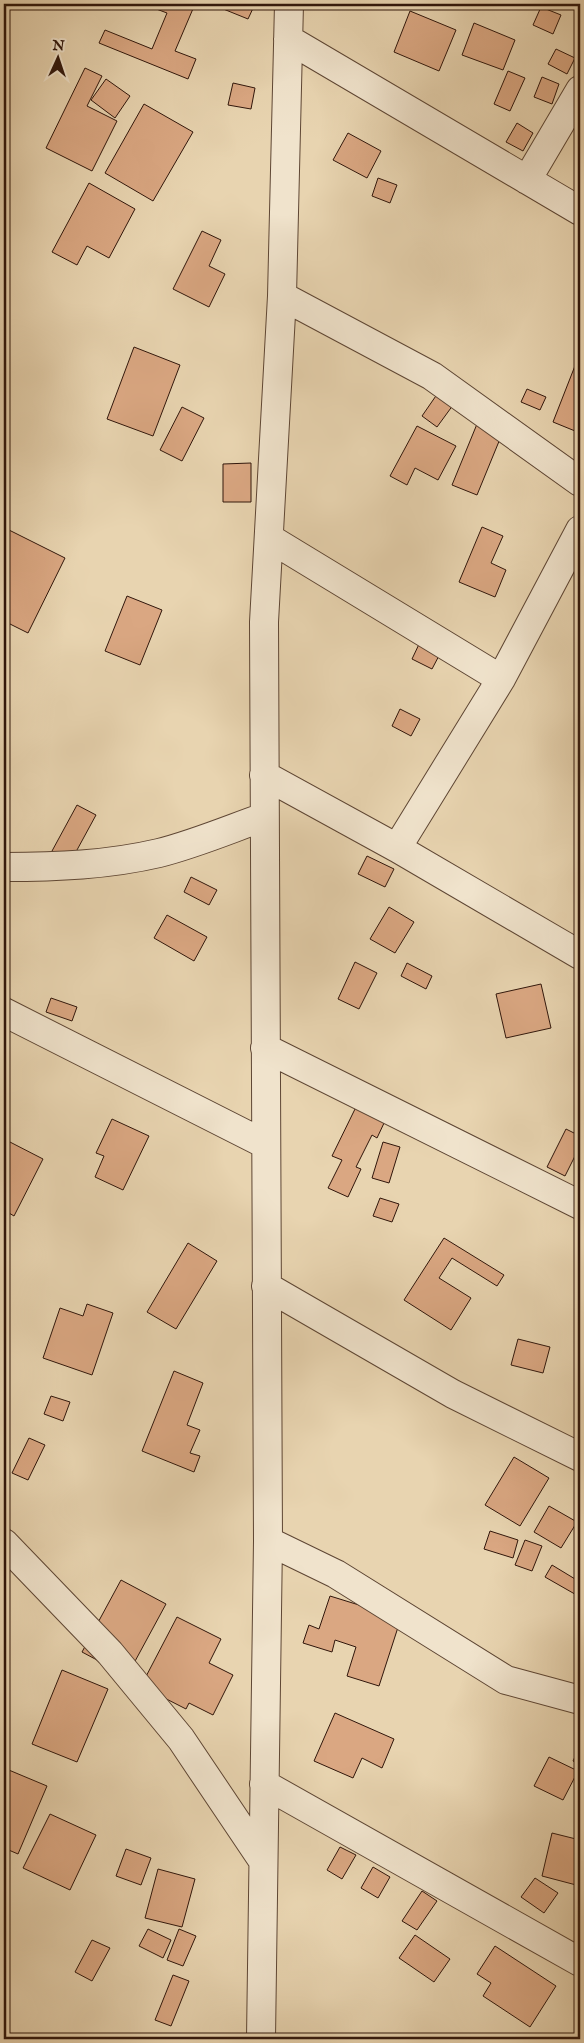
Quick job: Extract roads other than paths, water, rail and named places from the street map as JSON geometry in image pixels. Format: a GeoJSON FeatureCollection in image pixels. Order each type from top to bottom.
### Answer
{"type":"FeatureCollection","features":[{"type":"Feature","properties":{"kind":"street"},"geometry":{"type":"LineString","coordinates":[[261,2039],[268,1541],[264,622],[282,296],[289,4]]}},
{"type":"Feature","properties":{"kind":"street"},"geometry":{"type":"LineString","coordinates":[[288,39],[580,211]]}},
{"type":"Feature","properties":{"kind":"street"},"geometry":{"type":"LineString","coordinates":[[527,180],[580,90]]}},
{"type":"Feature","properties":{"kind":"street"},"geometry":{"type":"LineString","coordinates":[[282,296],[432,376],[580,482]]}},
{"type":"Feature","properties":{"kind":"street"},"geometry":{"type":"LineString","coordinates":[[397,848],[501,679],[580,530]]}},
{"type":"Feature","properties":{"kind":"street"},"geometry":{"type":"LineString","coordinates":[[269,538],[501,679]]}},
{"type":"Feature","properties":{"kind":"street"},"geometry":{"type":"LineString","coordinates":[[264,774],[397,848],[580,955]]}},
{"type":"Feature","properties":{"kind":"street"},"geometry":{"type":"LineString","coordinates":[[4,867],[66,866],[114,861],[160,853],[264,817]]}},
{"type":"Feature","properties":{"kind":"street"},"geometry":{"type":"LineString","coordinates":[[4,1012],[265,1144]]}},
{"type":"Feature","properties":{"kind":"street"},"geometry":{"type":"LineString","coordinates":[[265,1048],[580,1205]]}},
{"type":"Feature","properties":{"kind":"street"},"geometry":{"type":"LineString","coordinates":[[266,1286],[453,1394],[580,1457]]}},
{"type":"Feature","properties":{"kind":"street"},"geometry":{"type":"LineString","coordinates":[[268,1541],[336,1574],[506,1680],[565,1698],[580,1700]]}},
{"type":"Feature","properties":{"kind":"street"},"geometry":{"type":"LineString","coordinates":[[4,1543],[110,1654],[175,1732],[263,1861]]}},
{"type":"Feature","properties":{"kind":"street"},"geometry":{"type":"LineString","coordinates":[[264,1784],[580,1962]]}}]}
